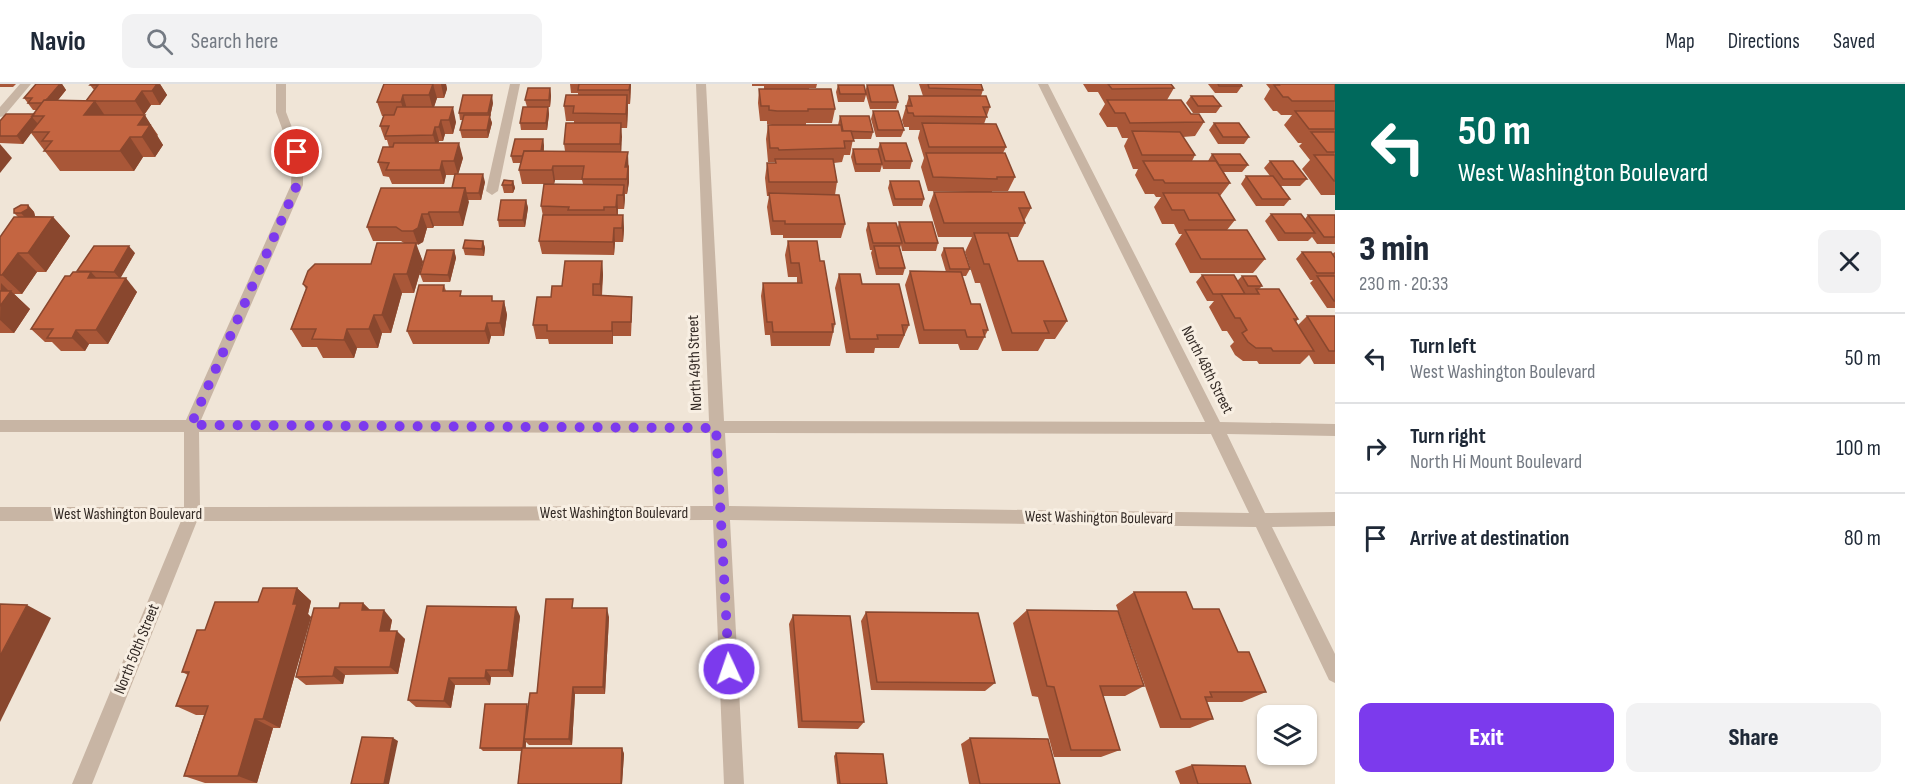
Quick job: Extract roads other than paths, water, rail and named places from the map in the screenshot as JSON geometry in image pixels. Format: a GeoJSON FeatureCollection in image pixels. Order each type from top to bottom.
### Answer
{"type":"FeatureCollection","features":[{"type":"Feature","properties":{"kind":"street"},"geometry":{"type":"LineString","coordinates":[[0,114],[26,84]]}},
{"type":"Feature","properties":{"kind":"street"},"geometry":{"type":"LineString","coordinates":[[192,513],[191,425],[297,185],[297,152],[284,125],[278,98],[281,84]]}},
{"type":"Feature","properties":{"kind":"street"},"geometry":{"type":"LineString","coordinates":[[492,191],[514,84]]}},
{"type":"Feature","properties":{"kind":"street","name":"North 49th Street"},"geometry":{"type":"LineString","coordinates":[[701,84],[734,784]]}},
{"type":"Feature","properties":{"kind":"street","name":"North 48th Street"},"geometry":{"type":"LineString","coordinates":[[1043,84],[1216,428],[1335,674]]}},
{"type":"Feature","properties":{"kind":"street"},"geometry":{"type":"LineString","coordinates":[[0,426],[1335,430]]}},
{"type":"Feature","properties":{"kind":"street","name":"North 50th Street"},"geometry":{"type":"LineString","coordinates":[[82,784],[192,513]]}},
{"type":"Feature","properties":{"kind":"street","name":"West Washington Boulevard"},"geometry":{"type":"LineString","coordinates":[[0,514],[721,513],[1335,519]]}}]}
